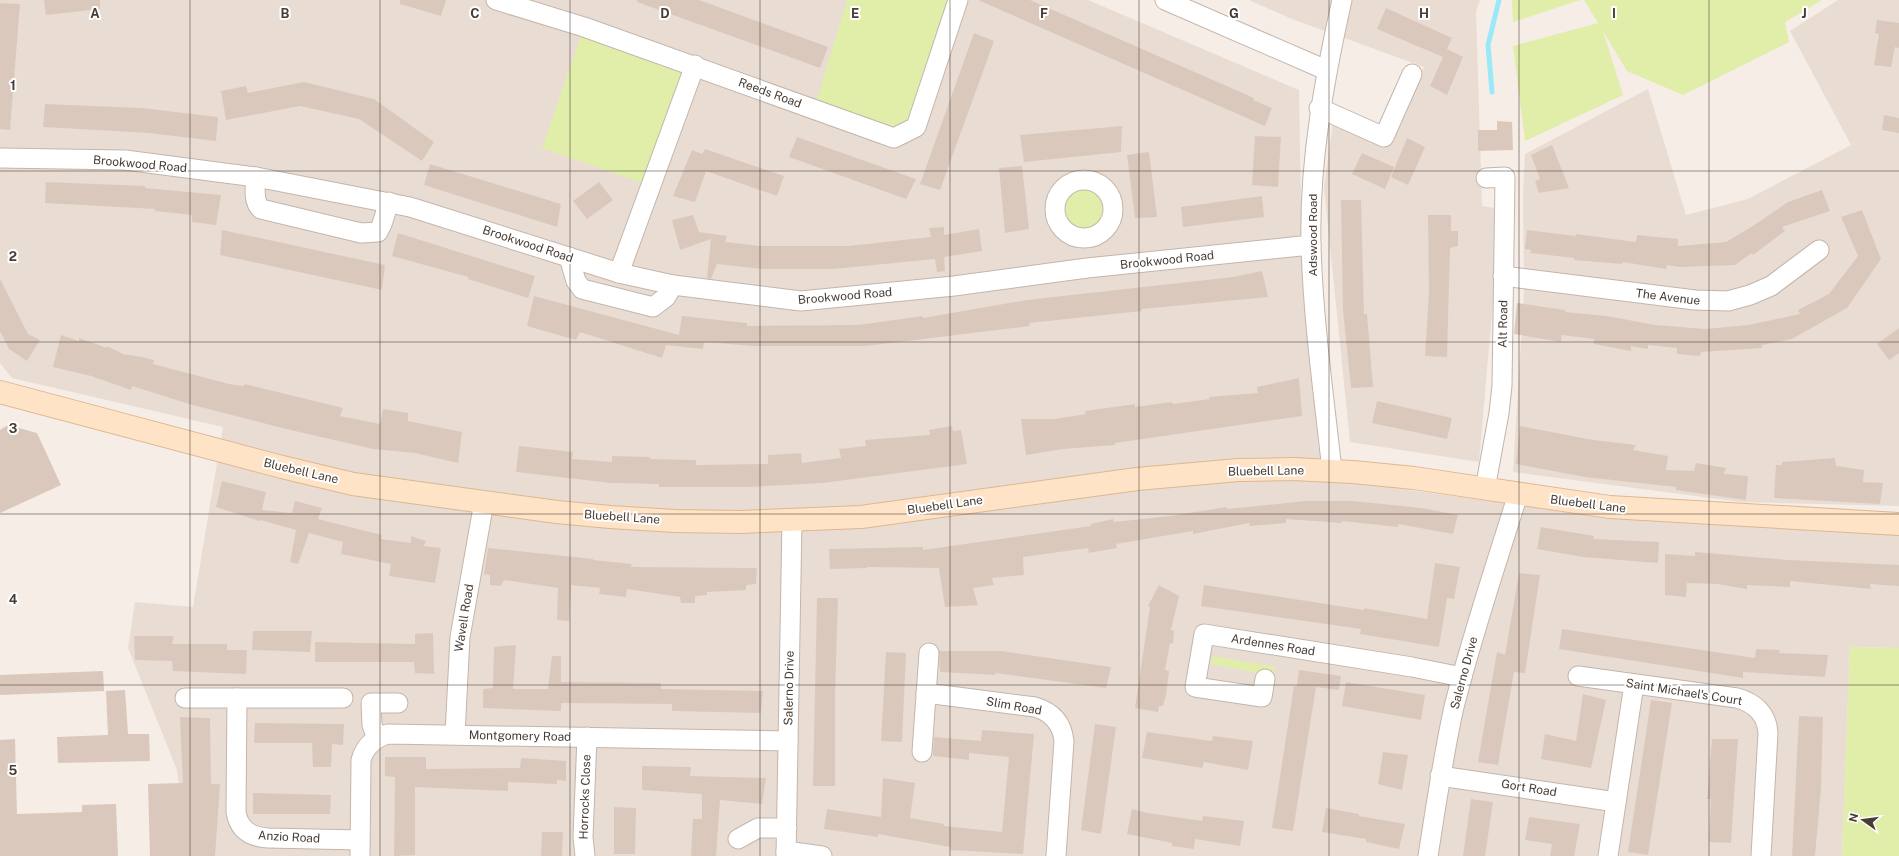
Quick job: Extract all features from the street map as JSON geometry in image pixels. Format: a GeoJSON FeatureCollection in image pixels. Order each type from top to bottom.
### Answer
{"type":"FeatureCollection","features":[{"type":"Feature","properties":{"kind":"street","name":"Reeds Road"},"geometry":{"type":"LineString","coordinates":[[496,0],[584,27],[695,65],[894,138],[916,127],[958,0]]}},
{"type":"Feature","properties":{"kind":"street"},"geometry":{"type":"LineString","coordinates":[[1165,0],[1326,70]]}},
{"type":"Feature","properties":{"kind":"street","name":"Adswood Road"},"geometry":{"type":"LineString","coordinates":[[1332,471],[1319,355],[1311,245],[1313,168],[1319,108],[1342,0]]}},
{"type":"Feature","properties":{"kind":"street"},"geometry":{"type":"LineString","coordinates":[[619,273],[695,65]]}},
{"type":"Feature","properties":{"kind":"street"},"geometry":{"type":"LineString","coordinates":[[1319,108],[1384,137],[1412,74]]}},
{"type":"Feature","properties":{"kind":"street","name":"Brookwood Road"},"geometry":{"type":"LineString","coordinates":[[0,158],[125,160],[256,177],[410,207],[619,273],[673,285],[801,301],[954,286],[1087,268],[1311,245]]}},
{"type":"Feature","properties":{"kind":"street"},"geometry":{"type":"LineString","coordinates":[[256,177],[255,191],[257,206],[261,209],[361,233],[378,232],[389,202]]}},
{"type":"Feature","properties":{"kind":"street","name":"Alt Road"},"geometry":{"type":"LineString","coordinates":[[1485,489],[1501,400],[1505,177],[1486,178]]}},
{"type":"Feature","properties":{"kind":"street"},"geometry":{"type":"LineString","coordinates":[[1082,239],[1087,268]]}},
{"type":"Feature","properties":{"kind":"street","name":"The Avenue"},"geometry":{"type":"LineString","coordinates":[[1503,276],[1695,300],[1728,301],[1750,295],[1771,286],[1819,250]]}},
{"type":"Feature","properties":{"kind":"street"},"geometry":{"type":"LineString","coordinates":[[569,257],[576,281],[582,289],[653,307],[666,297],[673,285]]}},
{"type":"Feature","properties":{"kind":"street","name":"Bluebell Lane"},"geometry":{"type":"LineString","coordinates":[[0,392],[296,471],[353,484],[557,512],[668,521],[792,521],[862,517],[1122,481],[1200,473],[1262,469],[1332,471],[1414,478],[1628,509],[1899,524]]}},
{"type":"Feature","properties":{"kind":"street","name":"Salerno Drive"},"geometry":{"type":"LineString","coordinates":[[1428,856],[1440,776],[1462,677],[1518,494]]}},
{"type":"Feature","properties":{"kind":"street","name":"Wavell Road"},"geometry":{"type":"LineString","coordinates":[[455,734],[460,637],[484,502]]}},
{"type":"Feature","properties":{"kind":"street","name":"Salerno Drive"},"geometry":{"type":"LineString","coordinates":[[786,853],[792,521]]}},
{"type":"Feature","properties":{"kind":"street","name":"Ardennes Road"},"geometry":{"type":"LineString","coordinates":[[1262,696],[1196,686],[1204,634],[1412,667],[1462,677]]}},
{"type":"Feature","properties":{"kind":"street"},"geometry":{"type":"LineString","coordinates":[[922,752],[928,653]]}},
{"type":"Feature","properties":{"kind":"street","name":"Saint Michael's Court"},"geometry":{"type":"LineString","coordinates":[[1578,676],[1737,698],[1749,702],[1763,715],[1768,727],[1768,733],[1761,856]]}},
{"type":"Feature","properties":{"kind":"street"},"geometry":{"type":"LineString","coordinates":[[1608,856],[1634,684]]}},
{"type":"Feature","properties":{"kind":"street","name":"Slim Road"},"geometry":{"type":"LineString","coordinates":[[926,693],[1035,707],[1047,712],[1055,719],[1062,729],[1064,741],[1056,856]]}},
{"type":"Feature","properties":{"kind":"street"},"geometry":{"type":"LineString","coordinates":[[185,698],[343,698]]}},
{"type":"Feature","properties":{"kind":"street","name":"Anzio Road"},"geometry":{"type":"LineString","coordinates":[[237,698],[237,818],[244,830],[250,834],[268,838],[360,848]]}},
{"type":"Feature","properties":{"kind":"street"},"geometry":{"type":"LineString","coordinates":[[360,848],[361,760],[365,749],[377,738],[372,725],[371,702],[398,703]]}},
{"type":"Feature","properties":{"kind":"street","name":"Montgomery Road"},"geometry":{"type":"LineString","coordinates":[[377,738],[395,733],[788,741]]}},
{"type":"Feature","properties":{"kind":"street","name":"Horrocks Close"},"geometry":{"type":"LineString","coordinates":[[585,856],[583,832],[587,737]]}},
{"type":"Feature","properties":{"kind":"street","name":"Gort Road"},"geometry":{"type":"LineString","coordinates":[[1440,776],[1616,802]]}},
{"type":"Feature","properties":{"kind":"street"},"geometry":{"type":"LineString","coordinates":[[738,839],[758,828],[787,828]]}},
{"type":"Feature","properties":{"kind":"street"},"geometry":{"type":"LineString","coordinates":[[786,853],[822,856]]}},
{"type":"Feature","properties":{"kind":"shaded area"},"geometry":{"type":"Polygon","coordinates":[[[0,0],[852,0],[916,127],[969,0],[1088,0],[1299,90],[1302,266],[1318,444],[1327,479],[1483,500],[1646,519],[1899,532],[1899,648],[1850,647],[1842,856],[187,856],[177,770],[128,648],[135,602],[193,607],[223,427],[12,378],[0,363],[0,0]]]}},
{"type":"Feature","properties":{"kind":"shaded area"},"geometry":{"type":"Polygon","coordinates":[[[1249,0],[1480,0],[1476,12],[1482,206],[1501,209],[1479,462],[1350,442],[1324,187],[1333,122],[1389,145],[1424,67],[1292,19],[1249,0]]]}},
{"type":"Feature","properties":{"kind":"shaded area"},"geometry":{"type":"Polygon","coordinates":[[[1838,0],[1899,0],[1899,506],[1741,502],[1513,472],[1524,292],[1523,195],[1525,154],[1648,89],[1686,215],[1748,199],[1851,145],[1790,31],[1838,0]]]}},
{"type":"Feature","properties":{"kind":"green space"},"geometry":{"type":"Polygon","coordinates":[[[847,0],[958,0],[916,127],[894,138],[814,109],[847,0]]]}},
{"type":"Feature","properties":{"kind":"green space"},"geometry":{"type":"Polygon","coordinates":[[[1512,0],[1580,0],[1513,22],[1512,0]]]}},
{"type":"Feature","properties":{"kind":"green space"},"geometry":{"type":"Polygon","coordinates":[[[1584,0],[1822,0],[1785,22],[1789,42],[1683,95],[1627,71],[1603,31],[1623,95],[1525,141],[1513,46],[1598,23],[1584,0]]]}},
{"type":"Feature","properties":{"kind":"green space"},"geometry":{"type":"Polygon","coordinates":[[[584,27],[695,65],[651,186],[542,148],[584,27]]]}},
{"type":"Feature","properties":{"kind":"green space"},"geometry":{"type":"Polygon","coordinates":[[[1080,187],[1088,187],[1100,193],[1106,205],[1106,213],[1100,225],[1088,231],[1080,231],[1068,225],[1062,213],[1062,205],[1068,193],[1080,187]]]}},
{"type":"Feature","properties":{"kind":"green space"},"geometry":{"type":"Polygon","coordinates":[[[1850,647],[1899,648],[1899,856],[1842,856],[1850,647]]]}},
{"type":"Feature","properties":{"kind":"green space"},"geometry":{"type":"Polygon","coordinates":[[[1213,656],[1275,667],[1274,676],[1211,664],[1213,656]]]}},
{"type":"Feature","properties":{"kind":"building"},"geometry":{"type":"Polygon","coordinates":[[[44,0],[100,0],[100,9],[46,15],[44,0]]]}},
{"type":"Feature","properties":{"kind":"building"},"geometry":{"type":"Polygon","coordinates":[[[400,0],[446,0],[441,16],[400,4],[400,0]]]}},
{"type":"Feature","properties":{"kind":"building"},"geometry":{"type":"Polygon","coordinates":[[[637,0],[699,0],[828,47],[820,68],[637,2],[637,0]]]}},
{"type":"Feature","properties":{"kind":"building"},"geometry":{"type":"Polygon","coordinates":[[[978,0],[1030,0],[1254,98],[1253,100],[1272,108],[1265,126],[978,0]]]}},
{"type":"Feature","properties":{"kind":"building"},"geometry":{"type":"Polygon","coordinates":[[[0,3],[20,4],[10,130],[0,129],[0,3]]]}},
{"type":"Feature","properties":{"kind":"building"},"geometry":{"type":"Polygon","coordinates":[[[1386,8],[1452,38],[1447,49],[1463,57],[1447,95],[1430,86],[1443,57],[1377,29],[1386,8]]]}},
{"type":"Feature","properties":{"kind":"building"},"geometry":{"type":"Polygon","coordinates":[[[1877,20],[1899,23],[1899,48],[1895,47],[1891,67],[1874,65],[1879,34],[1875,33],[1877,20]]]}},
{"type":"Feature","properties":{"kind":"building"},"geometry":{"type":"Polygon","coordinates":[[[974,33],[994,41],[940,190],[920,184],[974,33]]]}},
{"type":"Feature","properties":{"kind":"building"},"geometry":{"type":"Polygon","coordinates":[[[304,82],[374,99],[434,142],[422,161],[359,119],[300,106],[226,120],[221,91],[246,86],[248,93],[304,82]]]}},
{"type":"Feature","properties":{"kind":"building"},"geometry":{"type":"Polygon","coordinates":[[[45,104],[142,108],[218,117],[216,141],[149,133],[43,127],[45,104]]]}},
{"type":"Feature","properties":{"kind":"building"},"geometry":{"type":"Polygon","coordinates":[[[1884,115],[1899,118],[1899,133],[1882,130],[1884,115]]]}},
{"type":"Feature","properties":{"kind":"building"},"geometry":{"type":"Polygon","coordinates":[[[1497,121],[1512,122],[1513,150],[1478,151],[1478,130],[1497,130],[1497,121]]]}},
{"type":"Feature","properties":{"kind":"building"},"geometry":{"type":"Polygon","coordinates":[[[1122,126],[1121,152],[1024,162],[1020,135],[1122,126]]]}},
{"type":"Feature","properties":{"kind":"building"},"geometry":{"type":"Polygon","coordinates":[[[1255,136],[1281,137],[1278,187],[1252,185],[1255,136]]]}},
{"type":"Feature","properties":{"kind":"building"},"geometry":{"type":"Polygon","coordinates":[[[797,137],[916,179],[906,199],[789,157],[797,137]]]}},
{"type":"Feature","properties":{"kind":"building"},"geometry":{"type":"Polygon","coordinates":[[[1407,138],[1425,147],[1408,185],[1391,177],[1407,138]]]}},
{"type":"Feature","properties":{"kind":"building"},"geometry":{"type":"Polygon","coordinates":[[[1552,145],[1569,188],[1539,193],[1535,181],[1540,179],[1531,155],[1552,145]]]}},
{"type":"Feature","properties":{"kind":"building"},"geometry":{"type":"Polygon","coordinates":[[[705,149],[784,176],[777,196],[706,171],[695,202],[673,196],[692,150],[702,154],[705,149]]]}},
{"type":"Feature","properties":{"kind":"building"},"geometry":{"type":"Polygon","coordinates":[[[1149,152],[1157,217],[1135,218],[1127,155],[1149,152]]]}},
{"type":"Feature","properties":{"kind":"building"},"geometry":{"type":"Polygon","coordinates":[[[1362,153],[1394,167],[1385,189],[1352,174],[1362,153]]]}},
{"type":"Feature","properties":{"kind":"building"},"geometry":{"type":"Polygon","coordinates":[[[430,164],[561,204],[557,227],[424,185],[430,164]]]}},
{"type":"Feature","properties":{"kind":"building"},"geometry":{"type":"Polygon","coordinates":[[[1022,166],[1029,229],[1005,233],[999,168],[1022,166]]]}},
{"type":"Feature","properties":{"kind":"building"},"geometry":{"type":"Polygon","coordinates":[[[46,182],[145,186],[145,188],[221,195],[216,225],[192,222],[192,215],[155,211],[155,209],[45,203],[46,182]]]}},
{"type":"Feature","properties":{"kind":"building"},"geometry":{"type":"Polygon","coordinates":[[[599,182],[613,200],[587,219],[573,201],[599,182]]]}},
{"type":"Feature","properties":{"kind":"building"},"geometry":{"type":"Polygon","coordinates":[[[1822,190],[1830,211],[1782,227],[1785,231],[1753,255],[1752,253],[1735,265],[1679,267],[1667,265],[1666,269],[1623,262],[1622,264],[1574,260],[1574,258],[1530,253],[1531,250],[1525,249],[1527,230],[1576,236],[1576,234],[1636,242],[1637,235],[1678,239],[1678,246],[1726,242],[1788,202],[1822,190]]]}},
{"type":"Feature","properties":{"kind":"building"},"geometry":{"type":"Polygon","coordinates":[[[1262,196],[1264,217],[1183,227],[1181,207],[1262,196]]]}},
{"type":"Feature","properties":{"kind":"building"},"geometry":{"type":"Polygon","coordinates":[[[1341,200],[1361,200],[1364,314],[1367,314],[1373,387],[1351,388],[1343,311],[1341,200]]]}},
{"type":"Feature","properties":{"kind":"building"},"geometry":{"type":"Polygon","coordinates":[[[1862,210],[1881,259],[1847,308],[1792,339],[1762,345],[1762,348],[1701,352],[1700,356],[1677,354],[1677,348],[1648,345],[1648,349],[1631,346],[1631,351],[1594,344],[1594,339],[1562,335],[1561,342],[1514,334],[1517,303],[1565,310],[1565,312],[1607,316],[1655,325],[1706,329],[1748,325],[1800,314],[1798,310],[1829,294],[1858,256],[1841,217],[1862,210]]]}},
{"type":"Feature","properties":{"kind":"building"},"geometry":{"type":"Polygon","coordinates":[[[693,215],[699,232],[727,236],[725,242],[760,246],[848,246],[931,237],[929,228],[944,227],[944,235],[979,229],[982,251],[944,257],[945,271],[937,272],[935,259],[833,269],[762,269],[717,264],[711,279],[707,278],[711,239],[680,250],[672,220],[693,215]]]}},
{"type":"Feature","properties":{"kind":"building"},"geometry":{"type":"Polygon","coordinates":[[[1428,215],[1451,215],[1451,231],[1458,231],[1458,246],[1450,248],[1447,357],[1425,356],[1429,292],[1428,215]]]}},
{"type":"Feature","properties":{"kind":"building"},"geometry":{"type":"Polygon","coordinates":[[[222,230],[385,265],[382,290],[220,255],[222,230]]]}},
{"type":"Feature","properties":{"kind":"building"},"geometry":{"type":"Polygon","coordinates":[[[398,233],[535,276],[528,298],[468,279],[468,277],[392,256],[398,233]]]}},
{"type":"Feature","properties":{"kind":"building"},"geometry":{"type":"Polygon","coordinates":[[[1262,271],[1268,297],[1142,309],[1142,311],[1029,323],[1030,326],[866,346],[753,346],[704,342],[703,349],[666,345],[662,358],[580,332],[576,340],[527,326],[534,296],[679,335],[682,316],[747,323],[747,326],[858,325],[923,316],[923,318],[1027,300],[1233,277],[1262,271]]]}},
{"type":"Feature","properties":{"kind":"building"},"geometry":{"type":"Polygon","coordinates":[[[0,279],[28,334],[40,340],[27,361],[9,349],[0,331],[0,279]]]}},
{"type":"Feature","properties":{"kind":"building"},"geometry":{"type":"Polygon","coordinates":[[[1899,328],[1899,353],[1889,360],[1877,344],[1899,328]]]}},
{"type":"Feature","properties":{"kind":"building"},"geometry":{"type":"Polygon","coordinates":[[[61,335],[79,341],[79,338],[107,348],[107,346],[123,354],[154,360],[153,364],[229,384],[244,386],[245,384],[343,408],[340,416],[380,424],[383,409],[408,413],[408,421],[462,432],[458,463],[415,453],[373,449],[282,428],[189,404],[132,386],[131,390],[91,376],[53,367],[61,335]]]}},
{"type":"Feature","properties":{"kind":"building"},"geometry":{"type":"Polygon","coordinates":[[[1299,378],[1302,416],[1115,443],[1115,445],[1063,449],[1026,455],[1021,419],[1055,419],[1086,414],[1085,411],[1135,404],[1135,407],[1172,402],[1173,404],[1210,399],[1209,397],[1258,393],[1257,387],[1299,378]]]}},
{"type":"Feature","properties":{"kind":"building"},"geometry":{"type":"Polygon","coordinates":[[[1377,401],[1452,418],[1447,439],[1372,423],[1377,401]]]}},
{"type":"Feature","properties":{"kind":"building"},"geometry":{"type":"Polygon","coordinates":[[[8,425],[37,433],[61,485],[0,513],[0,430],[8,425]]]}},
{"type":"Feature","properties":{"kind":"building"},"geometry":{"type":"Polygon","coordinates":[[[952,426],[953,431],[961,430],[967,464],[823,483],[748,487],[659,487],[659,484],[611,483],[516,472],[519,446],[573,452],[572,459],[612,462],[612,456],[696,460],[696,465],[768,464],[768,455],[801,453],[802,463],[841,458],[839,449],[866,446],[865,440],[930,435],[929,430],[952,426]]]}},
{"type":"Feature","properties":{"kind":"building"},"geometry":{"type":"Polygon","coordinates":[[[1520,426],[1593,440],[1636,445],[1633,450],[1668,456],[1666,470],[1694,471],[1696,463],[1726,468],[1724,474],[1748,476],[1746,500],[1676,490],[1676,487],[1585,477],[1516,464],[1520,426]]]}},
{"type":"Feature","properties":{"kind":"building"},"geometry":{"type":"Polygon","coordinates":[[[1835,458],[1836,466],[1864,470],[1863,482],[1883,483],[1880,504],[1774,498],[1776,465],[1782,465],[1782,462],[1835,458]]]}},
{"type":"Feature","properties":{"kind":"building"},"geometry":{"type":"Polygon","coordinates":[[[222,481],[266,492],[262,510],[292,513],[295,501],[322,508],[318,519],[382,535],[381,539],[411,543],[411,536],[426,541],[424,546],[441,548],[435,583],[389,576],[391,564],[341,554],[343,542],[309,533],[298,564],[290,562],[296,530],[260,520],[259,521],[216,507],[222,481]]]}},
{"type":"Feature","properties":{"kind":"building"},"geometry":{"type":"Polygon","coordinates":[[[1306,501],[1353,501],[1422,508],[1458,515],[1453,534],[1398,524],[1398,527],[1342,521],[1342,523],[1286,519],[1286,523],[1250,526],[1249,523],[1193,534],[1193,531],[1116,544],[1117,548],[1089,553],[1088,548],[1023,557],[1024,575],[992,578],[994,585],[973,588],[978,605],[945,607],[939,568],[867,567],[830,569],[829,549],[923,547],[923,550],[1091,526],[1091,524],[1113,519],[1114,522],[1170,516],[1227,507],[1227,509],[1306,501]]]}},
{"type":"Feature","properties":{"kind":"building"},"geometry":{"type":"Polygon","coordinates":[[[1541,527],[1594,536],[1593,539],[1659,542],[1658,563],[1583,557],[1537,549],[1541,527]]]}},
{"type":"Feature","properties":{"kind":"building"},"geometry":{"type":"Polygon","coordinates":[[[488,548],[632,564],[631,567],[757,568],[756,584],[746,585],[746,590],[707,592],[707,595],[695,596],[695,603],[681,603],[680,597],[627,589],[626,597],[599,594],[600,588],[571,585],[569,621],[557,620],[558,588],[504,580],[501,586],[490,585],[490,575],[484,574],[488,548]]]}},
{"type":"Feature","properties":{"kind":"building"},"geometry":{"type":"Polygon","coordinates":[[[1695,552],[1789,560],[1899,565],[1899,586],[1870,584],[1871,589],[1790,581],[1790,587],[1747,585],[1747,589],[1717,584],[1687,583],[1686,597],[1665,595],[1665,554],[1695,556],[1695,552]]]}},
{"type":"Feature","properties":{"kind":"building"},"geometry":{"type":"Polygon","coordinates":[[[1435,563],[1460,567],[1454,599],[1447,598],[1439,647],[1360,634],[1361,629],[1201,606],[1204,585],[1364,610],[1364,608],[1427,619],[1435,563]]]}},
{"type":"Feature","properties":{"kind":"building"},"geometry":{"type":"Polygon","coordinates":[[[1519,573],[1540,575],[1525,673],[1514,672],[1498,765],[1478,762],[1497,652],[1505,655],[1519,573]]]}},
{"type":"Feature","properties":{"kind":"building"},"geometry":{"type":"Polygon","coordinates":[[[1159,585],[1179,596],[1171,630],[1174,631],[1173,644],[1170,643],[1165,670],[1169,671],[1166,695],[1163,706],[1159,706],[1158,712],[1135,708],[1150,607],[1148,606],[1159,585]]]}},
{"type":"Feature","properties":{"kind":"building"},"geometry":{"type":"Polygon","coordinates":[[[817,598],[838,598],[835,696],[835,786],[813,786],[817,598]]]}},
{"type":"Feature","properties":{"kind":"building"},"geometry":{"type":"Polygon","coordinates":[[[1562,629],[1755,658],[1756,649],[1780,650],[1779,653],[1828,655],[1825,677],[1743,672],[1743,678],[1559,649],[1562,629]]]}},
{"type":"Feature","properties":{"kind":"building"},"geometry":{"type":"Polygon","coordinates":[[[253,631],[312,631],[310,652],[252,650],[253,631]]]}},
{"type":"Feature","properties":{"kind":"building"},"geometry":{"type":"Polygon","coordinates":[[[433,633],[434,674],[415,673],[414,662],[315,662],[315,642],[415,644],[415,634],[433,633]]]}},
{"type":"Feature","properties":{"kind":"building"},"geometry":{"type":"Polygon","coordinates":[[[134,636],[174,636],[172,644],[227,644],[227,650],[247,650],[246,674],[173,671],[172,661],[135,660],[134,636]]]}},
{"type":"Feature","properties":{"kind":"building"},"geometry":{"type":"Polygon","coordinates":[[[516,645],[513,689],[548,689],[552,656],[561,656],[561,682],[661,683],[661,689],[763,691],[761,713],[672,711],[672,704],[561,703],[561,711],[483,708],[483,689],[493,688],[494,647],[516,645]]]}},
{"type":"Feature","properties":{"kind":"building"},"geometry":{"type":"Polygon","coordinates":[[[939,651],[1001,651],[1111,667],[1106,688],[995,673],[995,675],[940,672],[939,651]]]}},
{"type":"Feature","properties":{"kind":"building"},"geometry":{"type":"Polygon","coordinates":[[[886,652],[906,653],[902,742],[881,741],[886,652]]]}},
{"type":"Feature","properties":{"kind":"building"},"geometry":{"type":"Polygon","coordinates":[[[1299,670],[1341,676],[1339,690],[1316,687],[1293,831],[1272,828],[1294,686],[1297,686],[1299,670]]]}},
{"type":"Feature","properties":{"kind":"building"},"geometry":{"type":"Polygon","coordinates":[[[103,671],[104,691],[0,695],[0,675],[103,671]]]}},
{"type":"Feature","properties":{"kind":"building"},"geometry":{"type":"Polygon","coordinates":[[[1346,682],[1425,695],[1421,720],[1342,706],[1346,682]]]}},
{"type":"Feature","properties":{"kind":"building"},"geometry":{"type":"Polygon","coordinates":[[[125,690],[128,734],[149,734],[150,761],[58,763],[57,737],[108,735],[106,691],[125,690]]]}},
{"type":"Feature","properties":{"kind":"building"},"geometry":{"type":"Polygon","coordinates":[[[1583,694],[1606,700],[1591,768],[1541,759],[1545,734],[1576,741],[1583,694]]]}},
{"type":"Feature","properties":{"kind":"building"},"geometry":{"type":"Polygon","coordinates":[[[1651,700],[1672,703],[1648,855],[1628,852],[1651,700]]]}},
{"type":"Feature","properties":{"kind":"building"},"geometry":{"type":"Polygon","coordinates":[[[1799,716],[1823,717],[1821,788],[1815,856],[1792,856],[1799,716]]]}},
{"type":"Feature","properties":{"kind":"building"},"geometry":{"type":"Polygon","coordinates":[[[180,717],[210,718],[211,784],[220,784],[215,856],[150,856],[148,784],[183,783],[180,717]]]}},
{"type":"Feature","properties":{"kind":"building"},"geometry":{"type":"Polygon","coordinates":[[[255,723],[344,724],[343,745],[332,744],[331,767],[313,767],[312,743],[254,743],[255,723]]]}},
{"type":"Feature","properties":{"kind":"building"},"geometry":{"type":"Polygon","coordinates":[[[1095,724],[1116,727],[1101,834],[1081,830],[1095,724]]]}},
{"type":"Feature","properties":{"kind":"building"},"geometry":{"type":"Polygon","coordinates":[[[982,730],[1034,734],[1023,854],[950,850],[950,847],[878,834],[878,837],[824,829],[827,809],[881,817],[883,778],[915,783],[910,818],[944,824],[944,826],[1002,832],[1009,757],[969,753],[969,760],[933,756],[934,737],[981,741],[982,730]]]}},
{"type":"Feature","properties":{"kind":"building"},"geometry":{"type":"Polygon","coordinates":[[[1147,732],[1212,741],[1213,736],[1253,741],[1248,770],[1204,762],[1202,768],[1142,758],[1147,732]]]}},
{"type":"Feature","properties":{"kind":"building"},"geometry":{"type":"Polygon","coordinates":[[[15,739],[17,814],[82,812],[82,805],[116,804],[118,856],[0,856],[0,740],[15,739]]]}},
{"type":"Feature","properties":{"kind":"building"},"geometry":{"type":"Polygon","coordinates":[[[1712,739],[1738,739],[1731,843],[1709,842],[1711,799],[1707,799],[1712,739]]]}},
{"type":"Feature","properties":{"kind":"building"},"geometry":{"type":"Polygon","coordinates":[[[1383,752],[1408,755],[1402,790],[1378,784],[1383,752]]]}},
{"type":"Feature","properties":{"kind":"building"},"geometry":{"type":"Polygon","coordinates":[[[385,757],[426,757],[426,769],[520,768],[521,758],[566,761],[566,781],[557,780],[557,784],[508,782],[508,791],[415,787],[415,855],[394,856],[395,777],[385,776],[385,757]]]}},
{"type":"Feature","properties":{"kind":"building"},"geometry":{"type":"Polygon","coordinates":[[[642,766],[691,767],[690,776],[766,778],[762,804],[720,800],[716,856],[691,856],[693,819],[702,819],[702,794],[642,790],[642,766]]]}},
{"type":"Feature","properties":{"kind":"building"},"geometry":{"type":"Polygon","coordinates":[[[253,793],[331,795],[330,814],[253,814],[253,793]]]}},
{"type":"Feature","properties":{"kind":"building"},"geometry":{"type":"Polygon","coordinates":[[[1471,799],[1493,802],[1485,856],[1463,856],[1471,799]]]}},
{"type":"Feature","properties":{"kind":"building"},"geometry":{"type":"Polygon","coordinates":[[[614,807],[636,808],[635,854],[614,854],[614,807]]]}},
{"type":"Feature","properties":{"kind":"building"},"geometry":{"type":"Polygon","coordinates":[[[1326,808],[1359,814],[1359,816],[1405,824],[1399,849],[1366,842],[1366,839],[1322,832],[1326,808]]]}},
{"type":"Feature","properties":{"kind":"building"},"geometry":{"type":"Polygon","coordinates":[[[1132,809],[1148,813],[1202,821],[1203,816],[1244,821],[1240,846],[1195,839],[1194,849],[1172,846],[1172,843],[1127,834],[1132,809]]]}},
{"type":"Feature","properties":{"kind":"building"},"geometry":{"type":"Polygon","coordinates":[[[1529,817],[1580,824],[1574,856],[1550,856],[1552,844],[1525,840],[1529,817]]]}},
{"type":"Feature","properties":{"kind":"building"},"geometry":{"type":"Polygon","coordinates":[[[542,832],[563,832],[562,856],[541,856],[542,832]]]}},
{"type":"Feature","properties":{"kind":"waterway"},"geometry":{"type":"LineString","coordinates":[[1492,92],[1488,45],[1499,0]]}}]}
